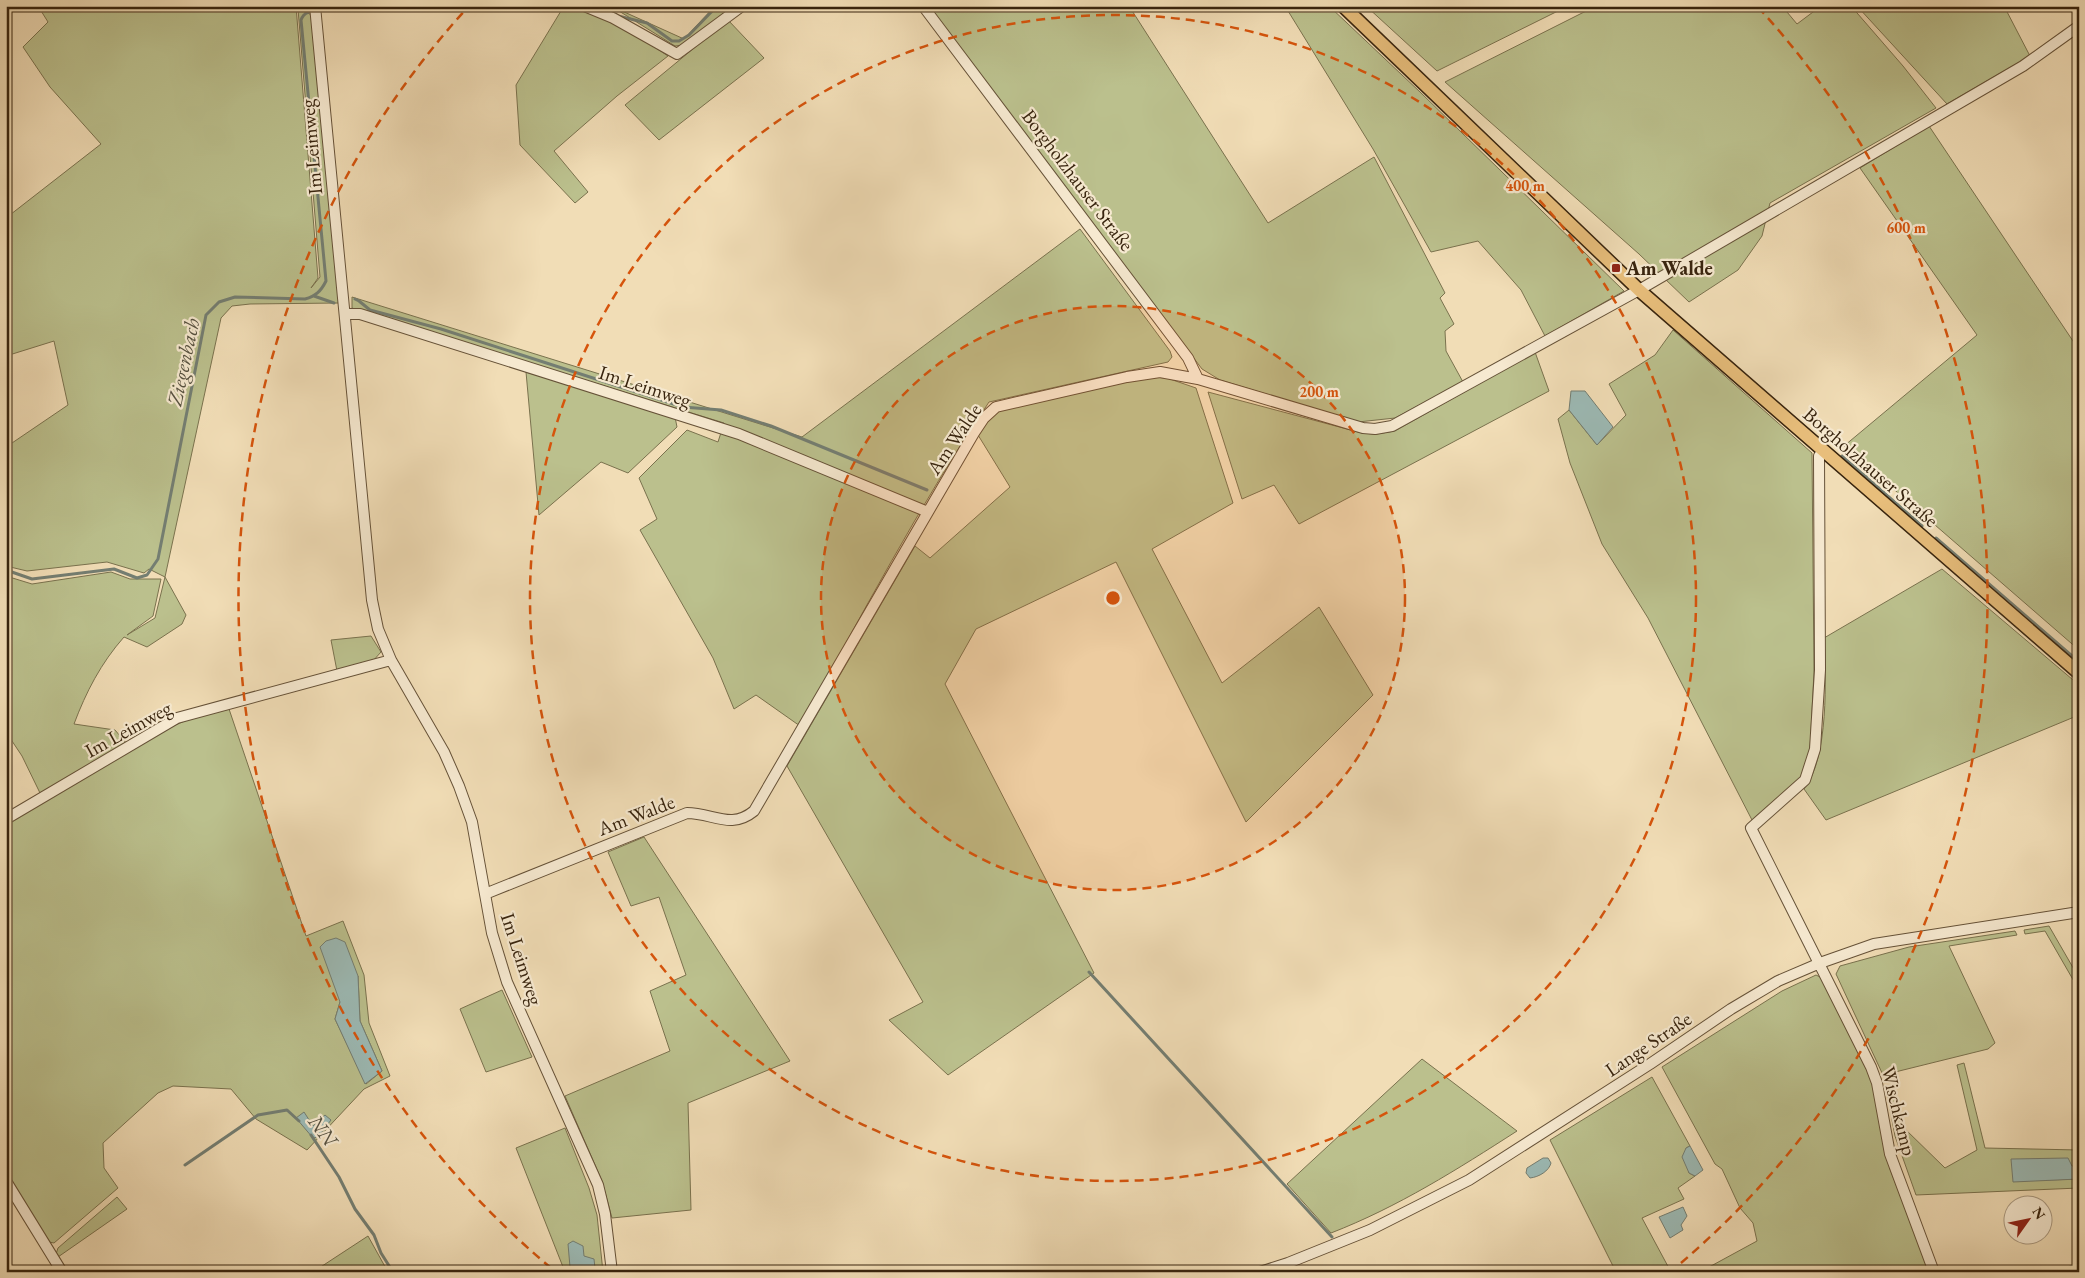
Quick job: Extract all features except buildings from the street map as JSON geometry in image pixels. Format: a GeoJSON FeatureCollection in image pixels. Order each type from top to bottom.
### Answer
{"type":"FeatureCollection","features":[{"type":"Feature","properties":{"kind":"main road","name":"Borgholzhauser Straße"},"geometry":{"type":"LineString","coordinates":[[1343,6],[1639,290],[2079,673]]}},
{"type":"Feature","properties":{"kind":"street","name":"Im Leimweg"},"geometry":{"type":"LineString","coordinates":[[315,6],[372,600],[378,629],[391,660],[444,752],[459,786],[472,822],[492,933],[507,982],[598,1185],[607,1224],[612,1272]]}},
{"type":"Feature","properties":{"kind":"street"},"geometry":{"type":"LineString","coordinates":[[584,6],[614,18],[677,54],[742,6]]}},
{"type":"Feature","properties":{"kind":"street","name":"Borgholzhauser Straße"},"geometry":{"type":"LineString","coordinates":[[923,6],[1188,358],[1198,379]]}},
{"type":"Feature","properties":{"kind":"street"},"geometry":{"type":"LineString","coordinates":[[1639,290],[2023,66],[2079,26]]}},
{"type":"Feature","properties":{"kind":"street","name":"Am Walde"},"geometry":{"type":"LineString","coordinates":[[485,894],[687,813],[698,813],[734,821],[742,819],[754,811],[974,433],[984,418],[996,407],[1127,377],[1160,372],[1198,379],[1363,428],[1375,429],[1392,426],[1639,290]]}},
{"type":"Feature","properties":{"kind":"street","name":"Im Leimweg"},"geometry":{"type":"LineString","coordinates":[[345,314],[360,314],[739,434],[928,512]]}},
{"type":"Feature","properties":{"kind":"street","name":"Wischkamp"},"geometry":{"type":"LineString","coordinates":[[1823,450],[1818,456],[1820,670],[1815,749],[1805,780],[1751,828],[1820,963],[1877,1083],[1890,1154],[1934,1272]]}},
{"type":"Feature","properties":{"kind":"street","name":"Im Leimweg"},"geometry":{"type":"LineString","coordinates":[[6,819],[177,718],[391,660]]}},
{"type":"Feature","properties":{"kind":"street","name":"Lange Straße"},"geometry":{"type":"LineString","coordinates":[[1260,1272],[1288,1263],[1370,1230],[1469,1180],[1650,1064],[1731,1009],[1778,981],[1820,963],[1874,944],[2079,912]]}},
{"type":"Feature","properties":{"kind":"street"},"geometry":{"type":"LineString","coordinates":[[6,1181],[62,1272]]}},
{"type":"Feature","properties":{"kind":"green space"},"geometry":{"type":"Polygon","coordinates":[[[38,6],[296,6],[318,278],[311,288],[320,277],[298,9],[312,15],[339,303],[232,306],[221,318],[165,577],[149,569],[144,573],[107,562],[27,571],[6,566],[6,434],[12,443],[68,405],[54,341],[6,356],[6,218],[101,144],[50,87],[23,47],[48,22],[38,6]]]}},
{"type":"Feature","properties":{"kind":"green space"},"geometry":{"type":"Polygon","coordinates":[[[564,6],[577,7],[605,17],[668,56],[617,96],[554,151],[588,192],[575,203],[520,145],[516,85],[564,6]]]}},
{"type":"Feature","properties":{"kind":"green space"},"geometry":{"type":"Polygon","coordinates":[[[611,6],[684,39],[715,6],[734,6],[683,45],[675,46],[611,6]]]}},
{"type":"Feature","properties":{"kind":"green space"},"geometry":{"type":"Polygon","coordinates":[[[929,6],[1129,6],[1268,223],[1374,157],[1445,293],[1440,298],[1454,324],[1445,331],[1446,351],[1463,382],[1395,418],[1358,422],[1220,380],[1202,369],[929,6]]]}},
{"type":"Feature","properties":{"kind":"green space"},"geometry":{"type":"Polygon","coordinates":[[[1285,6],[1329,6],[1624,291],[1545,336],[1521,290],[1478,241],[1431,252],[1373,149],[1285,6]]]}},
{"type":"Feature","properties":{"kind":"green space"},"geometry":{"type":"Polygon","coordinates":[[[1366,6],[1568,6],[1437,71],[1366,6]]]}},
{"type":"Feature","properties":{"kind":"green space"},"geometry":{"type":"Polygon","coordinates":[[[1596,6],[1782,6],[1797,24],[1821,6],[1851,6],[1903,66],[1936,108],[1770,203],[1762,236],[1738,270],[1689,302],[1639,254],[1445,82],[1596,6]]]}},
{"type":"Feature","properties":{"kind":"green space"},"geometry":{"type":"Polygon","coordinates":[[[1857,6],[2004,6],[2030,56],[1947,104],[1857,6]]]}},
{"type":"Feature","properties":{"kind":"green space"},"geometry":{"type":"Polygon","coordinates":[[[728,20],[764,58],[659,140],[625,105],[728,20]]]}},
{"type":"Feature","properties":{"kind":"green space"},"geometry":{"type":"Polygon","coordinates":[[[1929,126],[2079,350],[2079,650],[1844,446],[1977,335],[1860,168],[1929,126]]]}},
{"type":"Feature","properties":{"kind":"green space"},"geometry":{"type":"Polygon","coordinates":[[[1080,229],[1170,351],[1172,357],[1168,362],[989,402],[915,521],[800,726],[756,695],[734,709],[713,658],[640,530],[657,519],[639,478],[687,430],[718,442],[724,423],[352,308],[352,297],[802,437],[1080,229]]]}},
{"type":"Feature","properties":{"kind":"green space"},"geometry":{"type":"Polygon","coordinates":[[[1673,330],[1812,453],[1814,672],[1810,750],[1801,777],[1752,820],[1648,618],[1602,544],[1570,463],[1558,419],[1569,410],[1597,445],[1626,415],[1609,384],[1655,355],[1673,330]]]}},
{"type":"Feature","properties":{"kind":"green space"},"geometry":{"type":"Polygon","coordinates":[[[1535,352],[1549,391],[1299,524],[1274,485],[1242,499],[1208,392],[1362,433],[1376,434],[1395,431],[1535,352]]]}},
{"type":"Feature","properties":{"kind":"green space"},"geometry":{"type":"Polygon","coordinates":[[[526,372],[675,417],[677,427],[628,473],[601,462],[539,515],[526,372]]]}},
{"type":"Feature","properties":{"kind":"green space"},"geometry":{"type":"Polygon","coordinates":[[[1151,377],[1167,378],[1196,388],[1233,503],[1152,549],[1222,683],[1319,607],[1373,695],[1246,822],[1116,562],[976,629],[945,684],[1094,973],[948,1075],[889,1020],[923,1002],[787,766],[915,546],[930,558],[1010,487],[978,435],[992,415],[1008,406],[1151,377]]]}},
{"type":"Feature","properties":{"kind":"green space"},"geometry":{"type":"Polygon","coordinates":[[[1942,569],[2079,685],[2079,715],[1826,820],[1804,789],[1812,775],[1818,758],[1822,738],[1825,695],[1824,638],[1942,569]]]}},
{"type":"Feature","properties":{"kind":"green space"},"geometry":{"type":"Polygon","coordinates":[[[111,572],[130,579],[161,579],[153,616],[127,635],[155,618],[165,577],[186,615],[182,624],[147,647],[124,637],[108,657],[95,678],[74,724],[115,730],[127,744],[40,793],[22,756],[6,732],[6,576],[32,584],[111,572]]]}},
{"type":"Feature","properties":{"kind":"green space"},"geometry":{"type":"Polygon","coordinates":[[[371,636],[381,652],[372,662],[337,671],[331,640],[371,636]]]}},
{"type":"Feature","properties":{"kind":"green space"},"geometry":{"type":"Polygon","coordinates":[[[229,709],[306,936],[343,921],[364,975],[369,1023],[390,1076],[364,1089],[307,1150],[256,1119],[231,1089],[173,1086],[158,1093],[103,1143],[104,1168],[118,1188],[54,1243],[49,1242],[6,1174],[6,824],[161,731],[192,718],[229,709]],[[358,976],[340,1002],[335,1019],[366,1084],[382,1071],[360,1021],[358,976]]]}},
{"type":"Feature","properties":{"kind":"green space"},"geometry":{"type":"Polygon","coordinates":[[[644,837],[790,1061],[688,1103],[691,1210],[612,1218],[602,1181],[565,1096],[670,1051],[650,991],[686,975],[659,897],[631,906],[608,852],[644,837]]]}},
{"type":"Feature","properties":{"kind":"green space"},"geometry":{"type":"Polygon","coordinates":[[[2049,926],[2079,978],[2079,990],[2045,931],[2025,934],[2024,930],[2049,926]]]}},
{"type":"Feature","properties":{"kind":"green space"},"geometry":{"type":"Polygon","coordinates":[[[2015,931],[2017,935],[1949,946],[1995,1043],[1988,1049],[1883,1075],[1836,974],[1840,966],[1909,947],[2015,931]]]}},
{"type":"Feature","properties":{"kind":"green space"},"geometry":{"type":"Polygon","coordinates":[[[1816,975],[1824,979],[1868,1069],[1874,1089],[1890,1169],[1930,1272],[1700,1272],[1757,1241],[1753,1223],[1740,1208],[1722,1169],[1715,1164],[1662,1067],[1782,991],[1816,975]]]}},
{"type":"Feature","properties":{"kind":"green space"},"geometry":{"type":"Polygon","coordinates":[[[502,990],[532,1057],[486,1072],[460,1009],[502,990]]]}},
{"type":"Feature","properties":{"kind":"green space"},"geometry":{"type":"Polygon","coordinates":[[[1422,1059],[1517,1131],[1404,1199],[1331,1233],[1287,1184],[1422,1059]]]}},
{"type":"Feature","properties":{"kind":"green space"},"geometry":{"type":"Polygon","coordinates":[[[1964,1063],[1985,1148],[2079,1150],[2079,1166],[2013,1181],[2079,1179],[2079,1188],[1916,1195],[1895,1136],[1886,1087],[1892,1086],[1904,1128],[1945,1168],[1977,1150],[1957,1065],[1964,1063]]]}},
{"type":"Feature","properties":{"kind":"green space"},"geometry":{"type":"Polygon","coordinates":[[[1652,1077],[1690,1146],[1686,1148],[1689,1173],[1695,1176],[1678,1188],[1684,1199],[1642,1218],[1671,1272],[1616,1272],[1550,1140],[1652,1077]]]}},
{"type":"Feature","properties":{"kind":"green space"},"geometry":{"type":"Polygon","coordinates":[[[565,1128],[589,1188],[597,1215],[603,1272],[565,1272],[516,1148],[565,1128]]]}},
{"type":"Feature","properties":{"kind":"green space"},"geometry":{"type":"Polygon","coordinates":[[[117,1197],[127,1209],[58,1257],[56,1254],[58,1248],[117,1197]]]}},
{"type":"Feature","properties":{"kind":"green space"},"geometry":{"type":"Polygon","coordinates":[[[368,1236],[388,1272],[313,1272],[368,1236]]]}},
{"type":"Feature","properties":{"kind":"water"},"geometry":{"type":"Polygon","coordinates":[[[1571,391],[1585,391],[1613,427],[1597,445],[1569,410],[1571,391]]]}},
{"type":"Feature","properties":{"kind":"water"},"geometry":{"type":"Polygon","coordinates":[[[336,938],[345,942],[358,976],[360,1021],[382,1071],[365,1084],[335,1019],[340,1002],[320,947],[326,941],[336,938]]]}},
{"type":"Feature","properties":{"kind":"water"},"geometry":{"type":"Polygon","coordinates":[[[304,1112],[313,1126],[325,1115],[331,1120],[318,1137],[313,1138],[296,1118],[304,1112]]]}},
{"type":"Feature","properties":{"kind":"water"},"geometry":{"type":"Polygon","coordinates":[[[1690,1146],[1703,1170],[1695,1176],[1689,1173],[1682,1157],[1686,1148],[1690,1146]]]}},
{"type":"Feature","properties":{"kind":"water"},"geometry":{"type":"Polygon","coordinates":[[[1543,1158],[1548,1158],[1551,1163],[1550,1166],[1543,1173],[1530,1178],[1526,1173],[1527,1168],[1543,1158]]]}},
{"type":"Feature","properties":{"kind":"water"},"geometry":{"type":"Polygon","coordinates":[[[2068,1158],[2072,1166],[2079,1166],[2079,1179],[2013,1182],[2011,1159],[2068,1158]]]}},
{"type":"Feature","properties":{"kind":"water"},"geometry":{"type":"Polygon","coordinates":[[[1683,1207],[1687,1216],[1681,1225],[1683,1230],[1670,1238],[1659,1217],[1683,1207]]]}},
{"type":"Feature","properties":{"kind":"water"},"geometry":{"type":"Polygon","coordinates":[[[573,1241],[583,1246],[584,1256],[594,1259],[595,1268],[575,1270],[570,1267],[568,1244],[573,1241]]]}},
{"type":"Feature","properties":{"kind":"waterway","name":"Ziegenbach"},"geometry":{"type":"LineString","coordinates":[[6,570],[32,579],[114,569],[137,578],[147,575],[158,559],[206,315],[219,302],[235,297],[305,299],[315,295],[324,285],[326,281],[301,20],[307,13],[324,10],[333,6]]}},
{"type":"Feature","properties":{"kind":"waterway"},"geometry":{"type":"LineString","coordinates":[[603,6],[618,16],[647,23],[672,41],[679,41],[689,35],[717,6]]}},
{"type":"Feature","properties":{"kind":"waterway"},"geometry":{"type":"LineString","coordinates":[[314,296],[334,303]]}},
{"type":"Feature","properties":{"kind":"waterway"},"geometry":{"type":"LineString","coordinates":[[355,299],[370,310],[441,329],[683,407],[721,410],[771,426],[927,490]]}},
{"type":"Feature","properties":{"kind":"waterway"},"geometry":{"type":"LineString","coordinates":[[1842,456],[1922,526]]}},
{"type":"Feature","properties":{"kind":"waterway"},"geometry":{"type":"LineString","coordinates":[[1936,538],[2079,662]]}},
{"type":"Feature","properties":{"kind":"waterway"},"geometry":{"type":"LineString","coordinates":[[1089,972],[1332,1237]]}},
{"type":"Feature","properties":{"kind":"waterway","name":"NN"},"geometry":{"type":"LineString","coordinates":[[185,1165],[258,1115],[287,1110],[299,1121]]}},
{"type":"Feature","properties":{"kind":"waterway","name":"NN"},"geometry":{"type":"LineString","coordinates":[[311,1135],[339,1177],[355,1209],[374,1235],[381,1253],[393,1272]]}},
{"type":"Feature","properties":{"kind":"waterway"},"geometry":{"type":"LineString","coordinates":[[2051,1272],[2079,1265]]}},
{"type":"Feature","properties":{"kind":"place","name":"Am Walde"},"geometry":{"type":"Point","coordinates":[1616,268]}}]}
